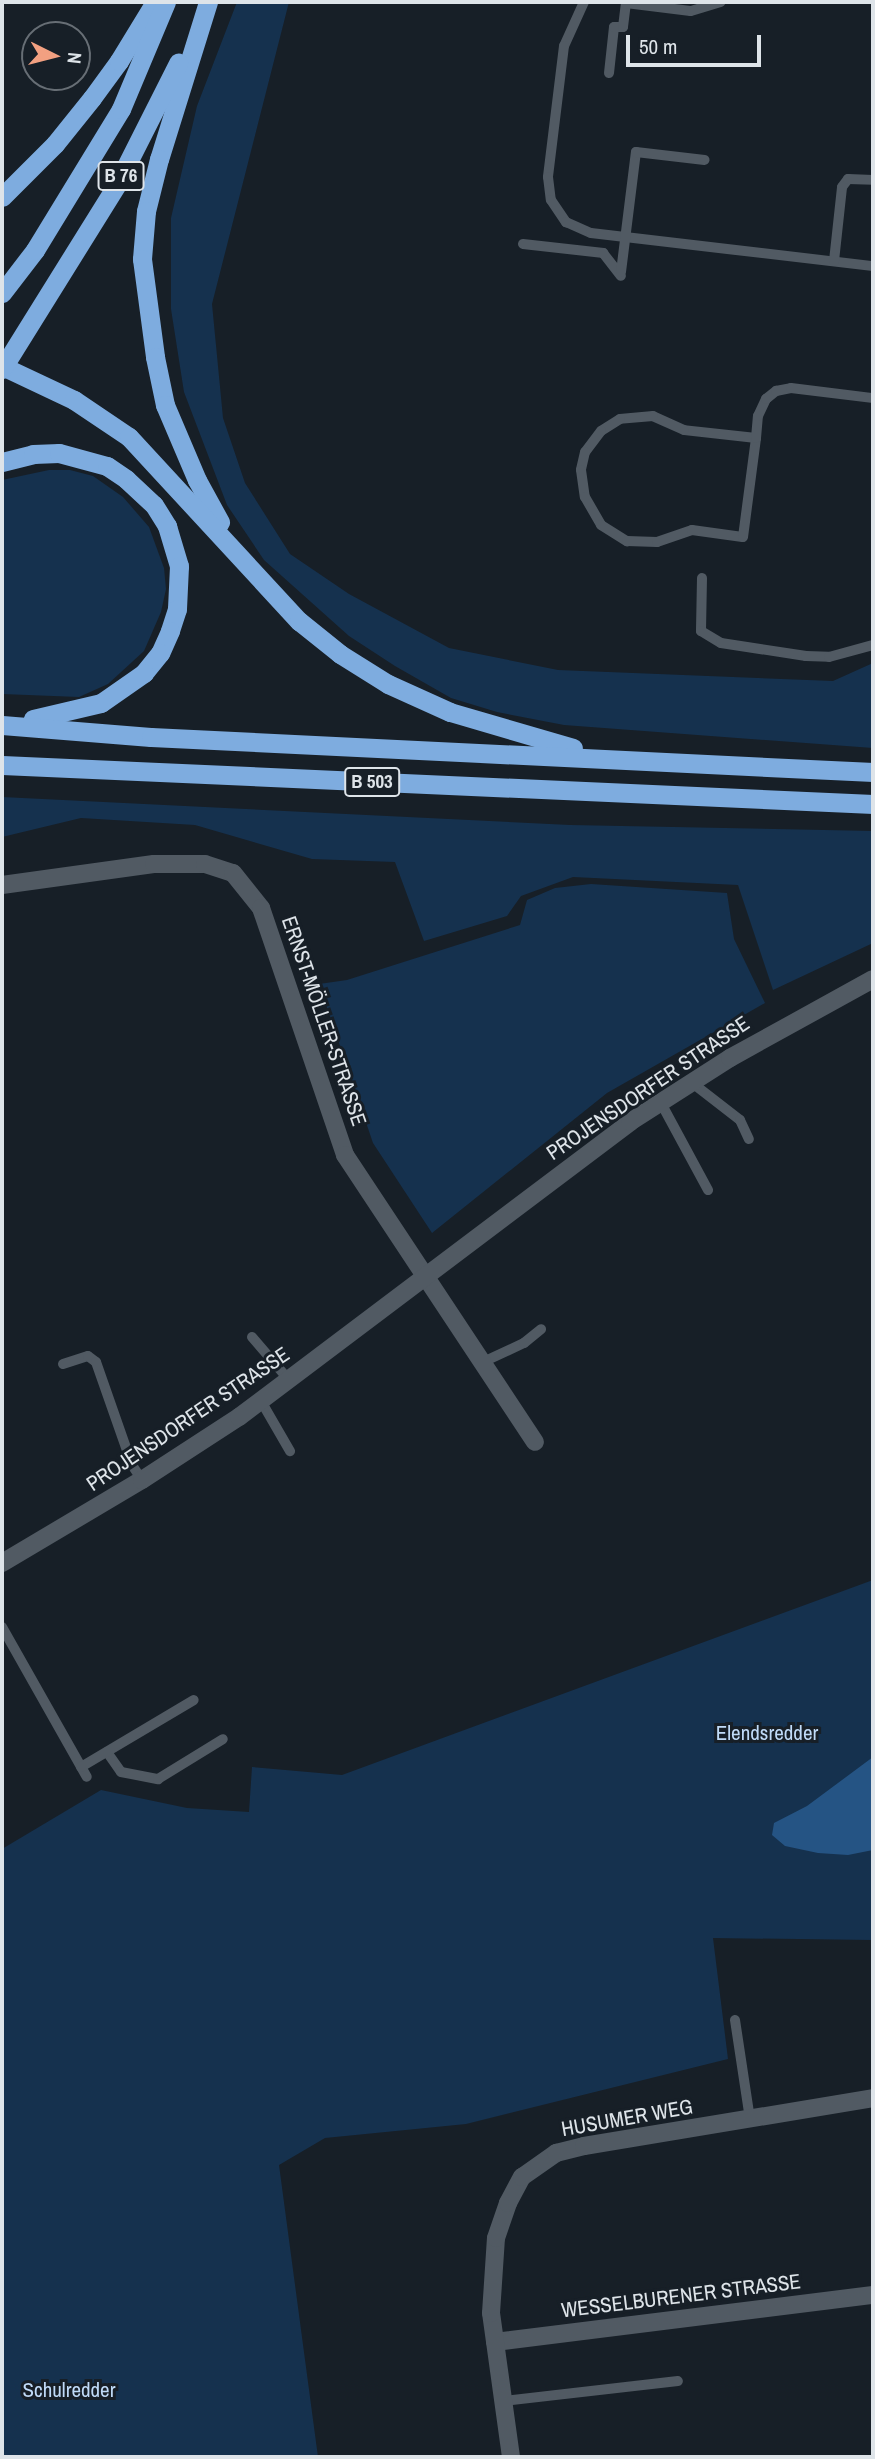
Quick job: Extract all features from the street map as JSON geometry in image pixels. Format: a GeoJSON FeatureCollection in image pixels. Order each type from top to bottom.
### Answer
{"type":"FeatureCollection","features":[{"type":"Feature","properties":{"kind":"highway"},"geometry":{"type":"LineString","coordinates":[[2,197],[55,145],[92,98],[119,61],[155,2]]}},
{"type":"Feature","properties":{"kind":"highway","name":"B 76"},"geometry":{"type":"LineString","coordinates":[[2,293],[42,239],[121,109],[166,2]]}},
{"type":"Feature","properties":{"kind":"highway"},"geometry":{"type":"LineString","coordinates":[[208,2],[159,159],[146,211],[142,259],[155,357],[165,405],[197,480],[234,548]]}},
{"type":"Feature","properties":{"kind":"highway","name":"B 76"},"geometry":{"type":"LineString","coordinates":[[2,367],[20,343],[117,184],[208,2]]}},
{"type":"Feature","properties":{"kind":"highway"},"geometry":{"type":"LineString","coordinates":[[2,367],[74,400],[129,437],[299,621],[340,654],[388,684],[450,712],[605,757]]}},
{"type":"Feature","properties":{"kind":"highway"},"geometry":{"type":"LineString","coordinates":[[2,462],[33,454],[59,453],[107,466],[126,479],[154,506],[167,526],[179,566],[177,609],[170,631],[160,653],[144,673],[101,703],[53,717],[2,724]]}},
{"type":"Feature","properties":{"kind":"highway","name":"B 503"},"geometry":{"type":"LineString","coordinates":[[2,724],[151,737],[873,772]]}},
{"type":"Feature","properties":{"kind":"highway","name":"B 503"},"geometry":{"type":"LineString","coordinates":[[2,765],[873,804]]}},
{"type":"Feature","properties":{"kind":"highway"},"geometry":{"type":"LineString","coordinates":[[2,779],[145,773]]}},
{"type":"Feature","properties":{"kind":"street","name":"ERNST-MÖLLER-STRASSE"},"geometry":{"type":"LineString","coordinates":[[2,885],[154,864],[205,864],[233,873],[261,908],[345,1155],[426,1278]]}},
{"type":"Feature","properties":{"kind":"street","name":"PROJENSDORFER STRASSE"},"geometry":{"type":"LineString","coordinates":[[2,1563],[142,1480],[261,1401],[426,1278],[560,1173],[691,1082],[873,979]]}},
{"type":"Feature","properties":{"kind":"street"},"geometry":{"type":"LineString","coordinates":[[426,1278],[535,1441]]}},
{"type":"Feature","properties":{"kind":"street","name":"HUSUMER WEG"},"geometry":{"type":"LineString","coordinates":[[511,2457],[491,2313],[496,2238],[508,2203],[522,2177],[556,2153],[575,2148],[873,2098]]}},
{"type":"Feature","properties":{"kind":"street","name":"WESSELBURENER STRASSE"},"geometry":{"type":"LineString","coordinates":[[495,2342],[873,2295]]}},
{"type":"Feature","properties":{"kind":"lane"},"geometry":{"type":"LineString","coordinates":[[584,2],[564,46],[549,190],[558,213],[566,222],[591,233],[873,265]]}},
{"type":"Feature","properties":{"kind":"lane"},"geometry":{"type":"LineString","coordinates":[[609,73],[614,27],[623,27],[626,3],[691,11],[721,2]]}},
{"type":"Feature","properties":{"kind":"lane"},"geometry":{"type":"LineString","coordinates":[[523,244],[603,253],[621,274],[636,152],[705,160]]}},
{"type":"Feature","properties":{"kind":"lane"},"geometry":{"type":"LineString","coordinates":[[834,261],[842,187],[848,179],[873,180]]}},
{"type":"Feature","properties":{"kind":"lane"},"geometry":{"type":"LineString","coordinates":[[756,438],[684,430],[664,419],[641,416],[611,423],[592,441],[583,460],[582,484],[590,510],[601,526],[618,537],[638,542],[657,542],[692,530],[743,537],[763,404],[781,389],[792,388],[873,398]]}},
{"type":"Feature","properties":{"kind":"lane"},"geometry":{"type":"LineString","coordinates":[[702,578],[701,631],[721,643],[829,657],[873,645]]}},
{"type":"Feature","properties":{"kind":"lane"},"geometry":{"type":"LineString","coordinates":[[691,1082],[740,1121],[749,1139]]}},
{"type":"Feature","properties":{"kind":"lane"},"geometry":{"type":"LineString","coordinates":[[660,1103],[708,1190]]}},
{"type":"Feature","properties":{"kind":"lane"},"geometry":{"type":"LineString","coordinates":[[483,1362],[524,1343],[541,1329]]}},
{"type":"Feature","properties":{"kind":"lane"},"geometry":{"type":"LineString","coordinates":[[252,1337],[289,1380]]}},
{"type":"Feature","properties":{"kind":"lane"},"geometry":{"type":"LineString","coordinates":[[63,1364],[88,1356],[96,1362],[132,1465],[142,1480]]}},
{"type":"Feature","properties":{"kind":"lane"},"geometry":{"type":"LineString","coordinates":[[261,1401],[290,1451]]}},
{"type":"Feature","properties":{"kind":"lane"},"geometry":{"type":"LineString","coordinates":[[2,1627],[87,1777]]}},
{"type":"Feature","properties":{"kind":"lane"},"geometry":{"type":"LineString","coordinates":[[81,1768],[194,1700]]}},
{"type":"Feature","properties":{"kind":"lane"},"geometry":{"type":"LineString","coordinates":[[107,1752],[121,1772],[158,1779],[223,1739]]}},
{"type":"Feature","properties":{"kind":"lane"},"geometry":{"type":"LineString","coordinates":[[735,2020],[750,2119]]}},
{"type":"Feature","properties":{"kind":"lane"},"geometry":{"type":"LineString","coordinates":[[503,2401],[678,2381]]}},
{"type":"Feature","properties":{"kind":"green space"},"geometry":{"type":"Polygon","coordinates":[[[237,2],[289,2],[212,304],[223,418],[245,483],[290,554],[349,594],[449,648],[558,670],[833,681],[873,663],[873,748],[564,725],[497,712],[451,698],[349,636],[264,560],[227,505],[184,392],[171,309],[171,218],[197,106],[237,2]]]}},
{"type":"Feature","properties":{"kind":"green space"},"geometry":{"type":"Polygon","coordinates":[[[49,470],[70,470],[93,476],[123,497],[149,527],[164,568],[166,589],[161,612],[144,651],[108,684],[79,697],[2,694],[2,480],[49,470]]]}},
{"type":"Feature","properties":{"kind":"green space"},"geometry":{"type":"Polygon","coordinates":[[[2,797],[570,825],[873,831],[873,943],[773,990],[738,885],[573,877],[521,896],[507,916],[424,941],[395,862],[312,859],[195,825],[81,818],[2,837],[2,797]]]}},
{"type":"Feature","properties":{"kind":"green space"},"geometry":{"type":"Polygon","coordinates":[[[591,884],[727,893],[734,939],[765,1003],[607,1093],[432,1233],[373,1143],[319,984],[347,980],[520,925],[527,900],[555,888],[591,884]]]}},
{"type":"Feature","properties":{"kind":"green space"},"geometry":{"type":"Polygon","coordinates":[[[873,1580],[873,1940],[713,1938],[728,2059],[466,2124],[325,2138],[279,2165],[318,2457],[4,2457],[2,1849],[101,1790],[187,1808],[249,1812],[252,1767],[342,1775],[873,1580]]]}},
{"type":"Feature","properties":{"kind":"shaded area"},"geometry":{"type":"Polygon","coordinates":[[[873,1757],[873,1850],[848,1855],[818,1853],[785,1846],[772,1835],[774,1823],[807,1806],[873,1757]]]}},
{"type":"Feature","properties":{"kind":"park label","name":"Elendsredder"},"geometry":{"type":"Point","coordinates":[767,1733]}},
{"type":"Feature","properties":{"kind":"park label","name":"Schulredder"},"geometry":{"type":"Point","coordinates":[69,2390]}}]}
